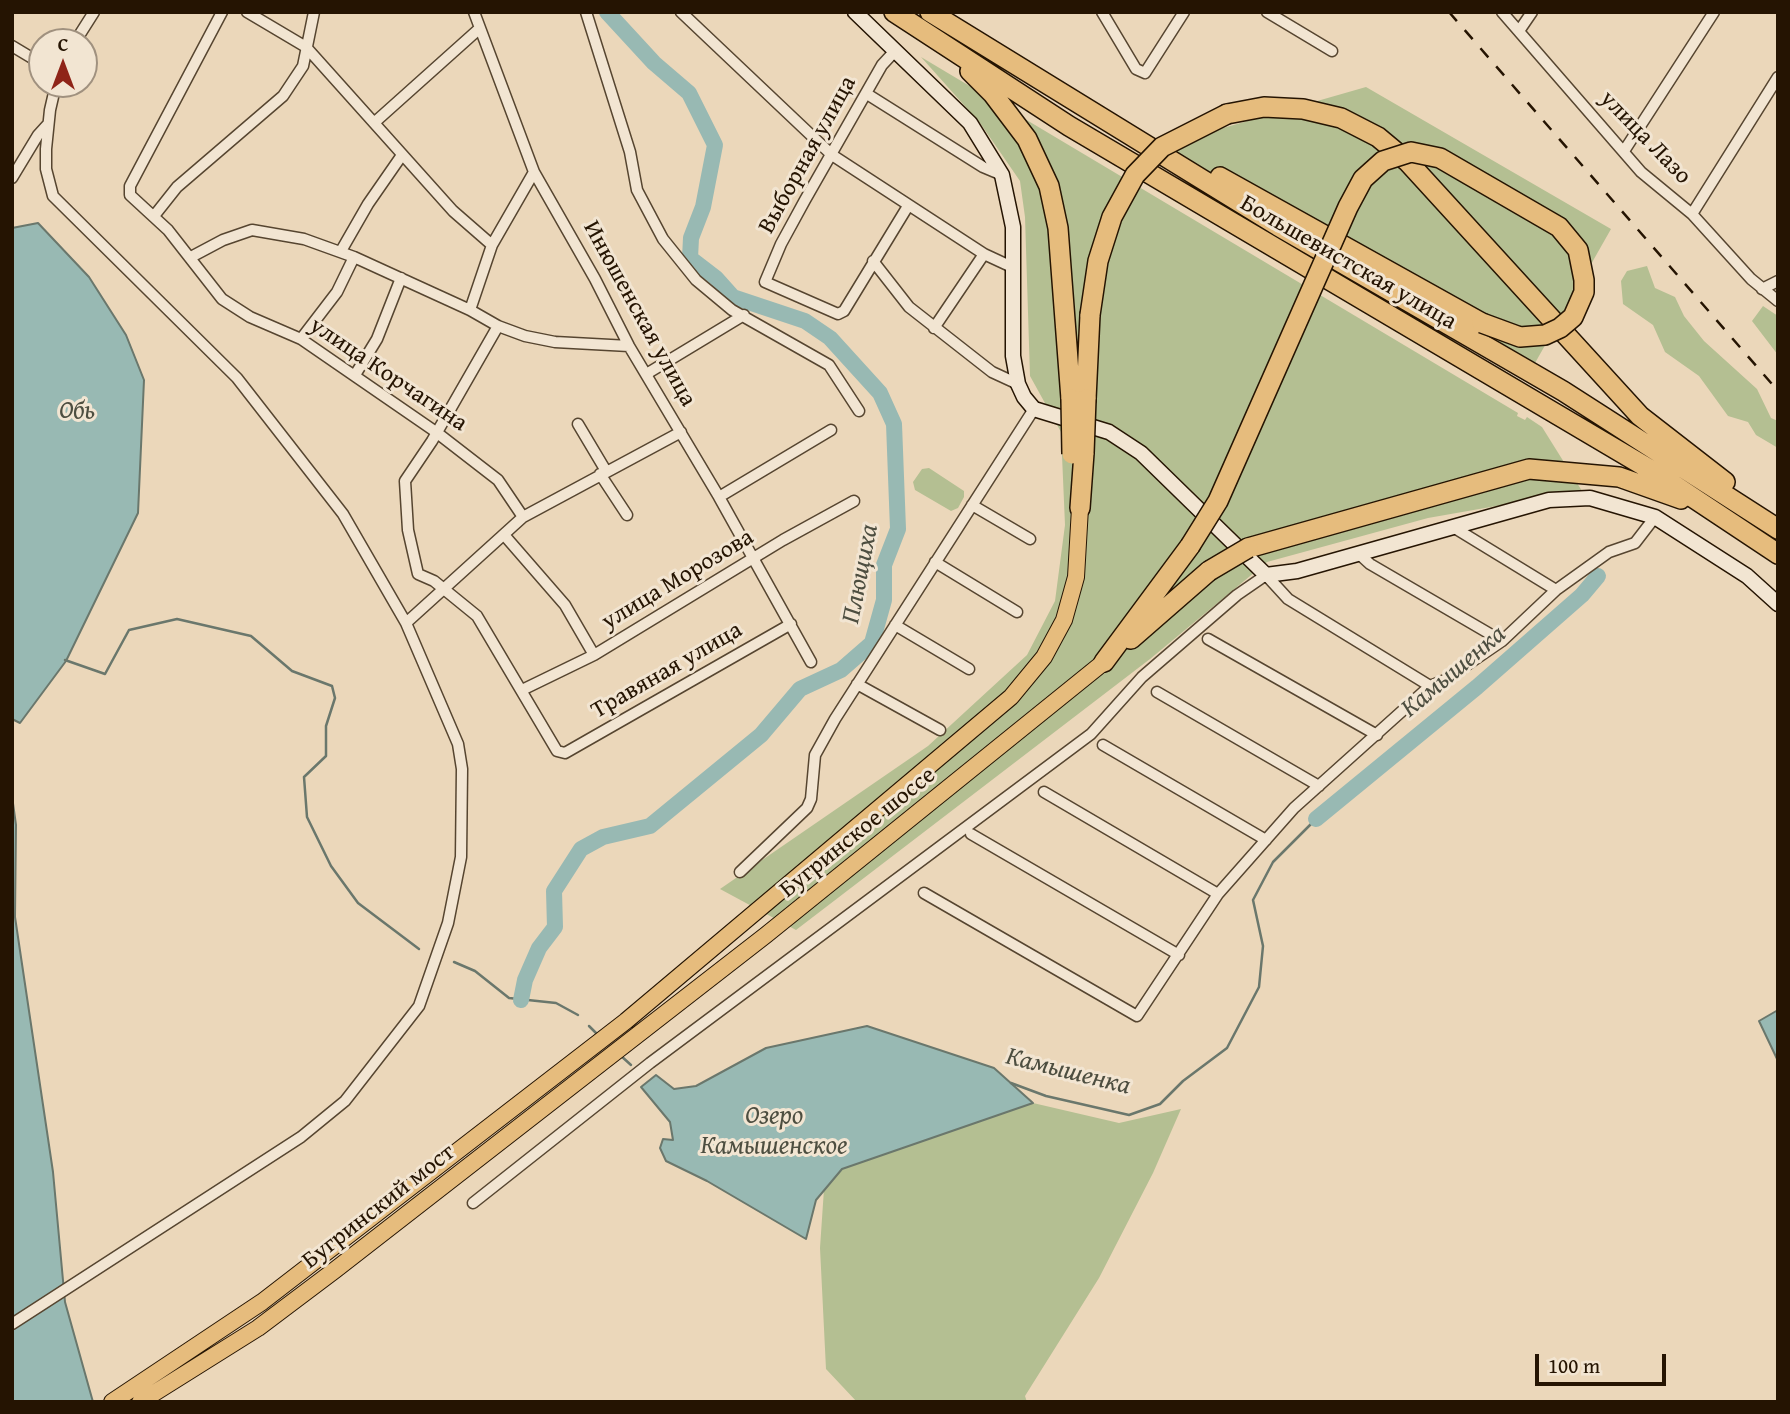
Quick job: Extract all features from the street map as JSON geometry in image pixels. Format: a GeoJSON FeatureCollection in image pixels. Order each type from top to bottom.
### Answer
{"type":"FeatureCollection","features":[{"type":"Feature","properties":{"kind":"highway","name":"Большевистская улица"},"geometry":{"type":"LineString","coordinates":[[894,12],[1069,126],[1656,473],[1778,554]]}},
{"type":"Feature","properties":{"kind":"highway","name":"Большевистская улица"},"geometry":{"type":"LineString","coordinates":[[930,12],[1278,226],[1563,391],[1776,528]]}},
{"type":"Feature","properties":{"kind":"highway"},"geometry":{"type":"LineString","coordinates":[[936,39],[993,94],[1027,139],[1049,186],[1058,228],[1078,399],[1080,508]]}},
{"type":"Feature","properties":{"kind":"highway"},"geometry":{"type":"LineString","coordinates":[[1028,74],[1482,323],[1520,337],[1545,335],[1560,328],[1573,317],[1584,292],[1584,280],[1578,250],[1559,228],[1440,158],[1411,152],[1383,161],[1363,179],[1348,207],[1224,488],[1190,546],[1104,663]]}},
{"type":"Feature","properties":{"kind":"highway"},"geometry":{"type":"LineString","coordinates":[[1078,399],[1098,261],[1112,217],[1135,175],[1162,147],[1227,114],[1264,107],[1303,109],[1341,118],[1378,136],[1408,162],[1640,416],[1724,481],[1776,528]]}},
{"type":"Feature","properties":{"kind":"highway"},"geometry":{"type":"LineString","coordinates":[[1104,663],[1209,571],[1248,548],[1529,469],[1619,477],[1674,496],[1735,526]]}},
{"type":"Feature","properties":{"kind":"main road"},"geometry":{"type":"LineString","coordinates":[[112,1402],[262,1302],[626,1021],[1011,696],[1044,657],[1064,620],[1076,577],[1080,508]]}},
{"type":"Feature","properties":{"kind":"main road","name":"Бугринское шоссе"},"geometry":{"type":"LineString","coordinates":[[636,1035],[820,892],[1104,663]]}},
{"type":"Feature","properties":{"kind":"main road","name":"Бугринский мост"},"geometry":{"type":"LineString","coordinates":[[140,1402],[258,1328],[636,1035]]}},
{"type":"Feature","properties":{"kind":"street"},"geometry":{"type":"LineString","coordinates":[[84,28],[94,12]]}},
{"type":"Feature","properties":{"kind":"street","name":"улица Корчагина"},"geometry":{"type":"LineString","coordinates":[[222,12],[130,186],[130,195],[154,216],[191,257],[222,299],[250,317],[301,339],[436,432],[498,480],[523,517]]}},
{"type":"Feature","properties":{"kind":"street"},"geometry":{"type":"LineString","coordinates":[[247,12],[306,47],[453,211],[492,245]]}},
{"type":"Feature","properties":{"kind":"street"},"geometry":{"type":"LineString","coordinates":[[154,216],[177,187],[272,108],[303,66],[314,12]]}},
{"type":"Feature","properties":{"kind":"street","name":"Инюшенская улица"},"geometry":{"type":"LineString","coordinates":[[474,12],[534,172],[596,279],[629,346],[648,373],[719,496],[811,662]]}},
{"type":"Feature","properties":{"kind":"street"},"geometry":{"type":"LineString","coordinates":[[586,12],[630,152],[632,173],[648,215],[678,261],[732,310],[829,365],[859,411]]}},
{"type":"Feature","properties":{"kind":"street"},"geometry":{"type":"LineString","coordinates":[[681,12],[832,155],[984,254],[1012,267]]}},
{"type":"Feature","properties":{"kind":"street"},"geometry":{"type":"LineString","coordinates":[[855,12],[970,123],[1002,175],[1010,207],[1013,356],[1018,384],[1034,409],[1109,432],[1142,453],[1288,599],[1430,686]]}},
{"type":"Feature","properties":{"kind":"street"},"geometry":{"type":"LineString","coordinates":[[1102,12],[1136,69],[1145,73],[1184,12]]}},
{"type":"Feature","properties":{"kind":"street"},"geometry":{"type":"LineString","coordinates":[[1267,12],[1332,51]]}},
{"type":"Feature","properties":{"kind":"street","name":"улица Лазо"},"geometry":{"type":"LineString","coordinates":[[1502,12],[1641,172],[1692,214],[1762,289],[1778,301]]}},
{"type":"Feature","properties":{"kind":"street"},"geometry":{"type":"LineString","coordinates":[[1519,31],[1532,12]]}},
{"type":"Feature","properties":{"kind":"street"},"geometry":{"type":"LineString","coordinates":[[1623,151],[1714,12]]}},
{"type":"Feature","properties":{"kind":"street"},"geometry":{"type":"LineString","coordinates":[[375,122],[480,28]]}},
{"type":"Feature","properties":{"kind":"street"},"geometry":{"type":"LineString","coordinates":[[12,46],[28,56]]}},
{"type":"Feature","properties":{"kind":"street","name":"Выборная улица"},"geometry":{"type":"LineString","coordinates":[[873,261],[844,311],[838,314],[765,282],[781,244],[882,65],[894,52]]}},
{"type":"Feature","properties":{"kind":"street"},"geometry":{"type":"LineString","coordinates":[[1692,214],[1778,77]]}},
{"type":"Feature","properties":{"kind":"street"},"geometry":{"type":"LineString","coordinates":[[867,94],[983,167],[1002,175]]}},
{"type":"Feature","properties":{"kind":"street"},"geometry":{"type":"LineString","coordinates":[[12,1324],[301,1137],[345,1101],[419,1006],[448,923],[461,857],[462,769],[446,713],[406,623],[343,514],[237,378],[52,196],[46,169],[48,124],[54,98]]}},
{"type":"Feature","properties":{"kind":"street"},"geometry":{"type":"LineString","coordinates":[[14,172],[48,124]]}},
{"type":"Feature","properties":{"kind":"street"},"geometry":{"type":"LineString","coordinates":[[341,251],[368,204],[402,155]]}},
{"type":"Feature","properties":{"kind":"street"},"geometry":{"type":"LineString","coordinates":[[470,310],[492,245],[534,172]]}},
{"type":"Feature","properties":{"kind":"street"},"geometry":{"type":"LineString","coordinates":[[908,206],[873,261],[909,307],[992,372],[1018,384]]}},
{"type":"Feature","properties":{"kind":"street"},"geometry":{"type":"LineString","coordinates":[[191,257],[223,240],[252,230],[304,239],[341,251],[470,310],[498,326],[555,342],[629,346]]}},
{"type":"Feature","properties":{"kind":"street"},"geometry":{"type":"LineString","coordinates":[[934,328],[984,254]]}},
{"type":"Feature","properties":{"kind":"street"},"geometry":{"type":"LineString","coordinates":[[301,339],[337,292],[354,257]]}},
{"type":"Feature","properties":{"kind":"street"},"geometry":{"type":"LineString","coordinates":[[355,375],[377,338],[401,278]]}},
{"type":"Feature","properties":{"kind":"street"},"geometry":{"type":"LineString","coordinates":[[1762,289],[1778,281]]}},
{"type":"Feature","properties":{"kind":"street"},"geometry":{"type":"LineString","coordinates":[[648,373],[744,315]]}},
{"type":"Feature","properties":{"kind":"street"},"geometry":{"type":"LineString","coordinates":[[498,326],[405,481],[403,492],[418,574],[434,581],[477,616],[522,690]]}},
{"type":"Feature","properties":{"kind":"street"},"geometry":{"type":"LineString","coordinates":[[740,872],[807,808],[811,799],[815,755],[857,684],[1034,409]]}},
{"type":"Feature","properties":{"kind":"street"},"geometry":{"type":"LineString","coordinates":[[578,424],[628,515]]}},
{"type":"Feature","properties":{"kind":"street"},"geometry":{"type":"LineString","coordinates":[[719,496],[831,430]]}},
{"type":"Feature","properties":{"kind":"street"},"geometry":{"type":"LineString","coordinates":[[406,623],[523,517],[681,432]]}},
{"type":"Feature","properties":{"kind":"street"},"geometry":{"type":"LineString","coordinates":[[472,1203],[650,1063],[1091,734],[1142,677],[1237,595],[1266,575],[1297,571],[1549,500],[1590,498],[1656,517],[1747,576],[1778,604]]}},
{"type":"Feature","properties":{"kind":"street","name":"улица Морозова"},"geometry":{"type":"LineString","coordinates":[[522,690],[594,655],[855,501]]}},
{"type":"Feature","properties":{"kind":"street"},"geometry":{"type":"LineString","coordinates":[[972,505],[1030,539]]}},
{"type":"Feature","properties":{"kind":"street"},"geometry":{"type":"LineString","coordinates":[[924,893],[1138,1016],[1218,894],[1266,839],[1319,786],[1430,686],[1445,680],[1502,641],[1556,590],[1609,552],[1635,543],[1656,517]]}},
{"type":"Feature","properties":{"kind":"street"},"geometry":{"type":"LineString","coordinates":[[1453,527],[1556,590]]}},
{"type":"Feature","properties":{"kind":"street"},"geometry":{"type":"LineString","coordinates":[[505,536],[565,605],[594,655]]}},
{"type":"Feature","properties":{"kind":"street"},"geometry":{"type":"LineString","coordinates":[[1358,553],[1370,564],[1502,641]]}},
{"type":"Feature","properties":{"kind":"street"},"geometry":{"type":"LineString","coordinates":[[935,562],[1017,612]]}},
{"type":"Feature","properties":{"kind":"street","name":"Травяная улица"},"geometry":{"type":"LineString","coordinates":[[522,690],[557,751],[565,754],[791,624]]}},
{"type":"Feature","properties":{"kind":"street"},"geometry":{"type":"LineString","coordinates":[[895,625],[969,669]]}},
{"type":"Feature","properties":{"kind":"street"},"geometry":{"type":"LineString","coordinates":[[1208,639],[1377,735]]}},
{"type":"Feature","properties":{"kind":"street"},"geometry":{"type":"LineString","coordinates":[[857,684],[940,730]]}},
{"type":"Feature","properties":{"kind":"street"},"geometry":{"type":"LineString","coordinates":[[1157,692],[1319,786]]}},
{"type":"Feature","properties":{"kind":"street"},"geometry":{"type":"LineString","coordinates":[[1103,745],[1266,839]]}},
{"type":"Feature","properties":{"kind":"street"},"geometry":{"type":"LineString","coordinates":[[1044,792],[1218,894]]}},
{"type":"Feature","properties":{"kind":"street"},"geometry":{"type":"LineString","coordinates":[[971,834],[1179,955]]}},
{"type":"Feature","properties":{"kind":"green space"},"geometry":{"type":"Polygon","coordinates":[[[921,57],[1518,413],[1517,416],[1525,420],[1527,417],[1542,427],[1582,491],[1428,518],[1267,562],[1150,659],[796,930],[720,889],[928,746],[1027,655],[1055,601],[1065,525],[1061,432],[1030,376],[1025,217],[1020,181],[980,123],[921,57]]]}},
{"type":"Feature","properties":{"kind":"green space"},"geometry":{"type":"Polygon","coordinates":[[[1366,87],[1611,229],[1535,363],[1164,145],[1366,87]]]}},
{"type":"Feature","properties":{"kind":"green space"},"geometry":{"type":"Polygon","coordinates":[[[1647,266],[1655,288],[1675,297],[1684,316],[1704,341],[1757,389],[1771,418],[1778,421],[1778,448],[1756,435],[1748,422],[1728,416],[1699,376],[1665,352],[1653,325],[1623,304],[1621,281],[1627,271],[1647,266]]]}},
{"type":"Feature","properties":{"kind":"green space"},"geometry":{"type":"Polygon","coordinates":[[[1763,306],[1778,316],[1778,355],[1752,321],[1763,306]]]}},
{"type":"Feature","properties":{"kind":"green space"},"geometry":{"type":"Polygon","coordinates":[[[929,468],[964,491],[958,508],[951,511],[915,490],[913,482],[922,469],[929,468]]]}},
{"type":"Feature","properties":{"kind":"green space"},"geometry":{"type":"Polygon","coordinates":[[[1033,1103],[1119,1123],[1181,1109],[1153,1173],[1099,1278],[1025,1396],[1027,1402],[857,1402],[826,1369],[820,1248],[824,1189],[842,1169],[1033,1103]]]}},
{"type":"Feature","properties":{"kind":"water","name":"Обь"},"geometry":{"type":"Polygon","coordinates":[[[38,223],[89,277],[126,335],[144,380],[138,513],[66,661],[20,723],[12,719],[12,228],[38,223]]]}},
{"type":"Feature","properties":{"kind":"water"},"geometry":{"type":"Polygon","coordinates":[[[12,796],[16,825],[15,917],[53,1172],[65,1302],[93,1402],[12,1402],[12,796]]]}},
{"type":"Feature","properties":{"kind":"water"},"geometry":{"type":"Polygon","coordinates":[[[1778,1010],[1778,1061],[1759,1021],[1778,1010]]]}},
{"type":"Feature","properties":{"kind":"water","name":"Озеро Камышенское"},"geometry":{"type":"Polygon","coordinates":[[[867,1026],[994,1068],[1033,1103],[842,1169],[816,1200],[806,1239],[707,1181],[666,1161],[660,1148],[663,1139],[673,1140],[670,1122],[641,1087],[656,1075],[674,1089],[696,1086],[766,1048],[867,1026]]]}},
{"type":"Feature","properties":{"kind":"waterway","name":"Плющиха"},"geometry":{"type":"LineString","coordinates":[[521,1000],[525,980],[539,948],[555,927],[554,891],[581,849],[603,837],[650,826],[761,735],[800,689],[841,670],[872,643],[884,600],[884,565],[898,529],[894,424],[880,393],[830,338],[805,321],[733,297],[716,278],[690,258],[691,238],[703,207],[715,145],[689,93],[654,63],[607,12]]}},
{"type":"Feature","properties":{"kind":"waterway","name":"Камышенка"},"geometry":{"type":"LineString","coordinates":[[1316,819],[1477,687],[1582,595],[1598,576]]}},
{"type":"Feature","properties":{"kind":"waterway","name":"Плющиха"},"geometry":{"type":"LineString","coordinates":[[65,660],[105,674],[129,630],[177,619],[251,636],[292,671],[332,686],[335,698],[326,726],[326,756],[304,777],[307,817],[331,866],[358,903],[419,949]]}},
{"type":"Feature","properties":{"kind":"waterway","name":"Камышенка"},"geometry":{"type":"LineString","coordinates":[[1011,1083],[1046,1096],[1129,1115],[1160,1104],[1183,1081],[1227,1048],[1259,987],[1263,946],[1253,900],[1273,862],[1316,819]]}},
{"type":"Feature","properties":{"kind":"waterway","name":"Плющиха"},"geometry":{"type":"LineString","coordinates":[[454,962],[475,971],[509,998],[556,1003],[578,1015]]}},
{"type":"Feature","properties":{"kind":"waterway"},"geometry":{"type":"LineString","coordinates":[[589,1026],[597,1034]]}},
{"type":"Feature","properties":{"kind":"waterway"},"geometry":{"type":"LineString","coordinates":[[620,1055],[631,1065]]}},
{"type":"Feature","properties":{"kind":"railway"},"geometry":{"type":"LineString","coordinates":[[1449,12],[1778,391]]}}]}
